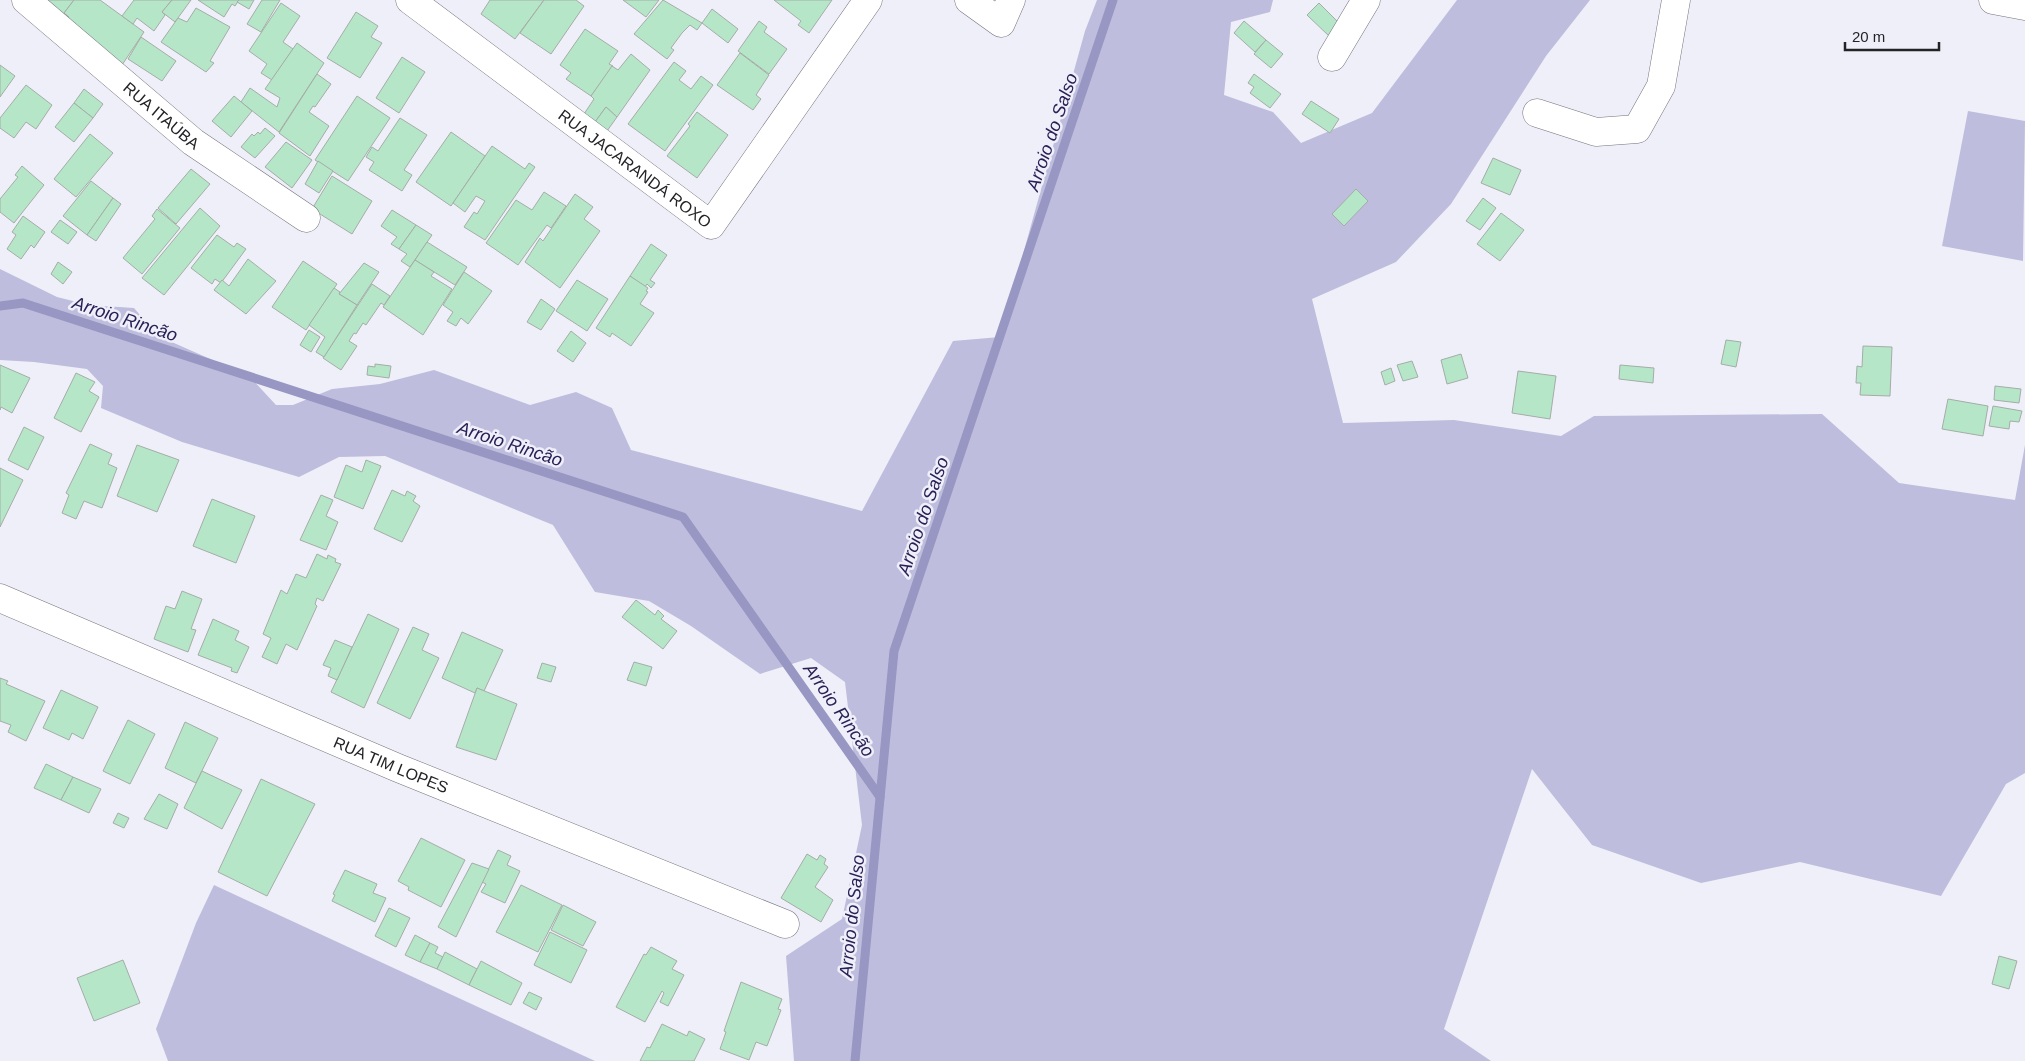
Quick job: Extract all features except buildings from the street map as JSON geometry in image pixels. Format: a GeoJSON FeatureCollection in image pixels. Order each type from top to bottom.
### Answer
{"type":"FeatureCollection","features":[{"type":"Feature","properties":{"kind":"street","name":"RUA ITAÚBA"},"geometry":{"type":"LineString","coordinates":[[26,0],[193,142],[306,218]]}},
{"type":"Feature","properties":{"kind":"street","name":"RUA JACARANDÁ ROXO"},"geometry":{"type":"LineString","coordinates":[[410,0],[711,226],[868,0]]}},
{"type":"Feature","properties":{"kind":"street"},"geometry":{"type":"LineString","coordinates":[[969,0],[1006,12]]}},
{"type":"Feature","properties":{"kind":"street"},"geometry":{"type":"LineString","coordinates":[[1332,57],[1366,0]]}},
{"type":"Feature","properties":{"kind":"street"},"geometry":{"type":"LineString","coordinates":[[1537,113],[1596,132],[1637,129],[1661,86],[1676,0]]}},
{"type":"Feature","properties":{"kind":"street"},"geometry":{"type":"LineString","coordinates":[[1993,0],[2025,6]]}},
{"type":"Feature","properties":{"kind":"street","name":"RUA TIM LOPES"},"geometry":{"type":"LineString","coordinates":[[0,598],[398,768],[785,924]]}},
{"type":"Feature","properties":{"kind":"shaded area"},"geometry":{"type":"Polygon","coordinates":[[[1097,0],[1273,0],[1270,12],[1231,22],[1224,95],[1273,112],[1301,143],[1372,113],[1457,0],[1590,0],[1546,56],[1451,204],[1396,262],[1312,299],[1343,423],[1454,420],[1561,436],[1594,416],[1822,414],[1899,483],[2015,500],[2025,445],[2025,773],[2006,784],[1941,896],[1800,862],[1701,883],[1592,845],[1532,769],[1444,1029],[1491,1061],[794,1061],[786,956],[842,919],[862,825],[845,682],[811,658],[760,674],[691,626],[649,601],[595,592],[553,525],[385,456],[339,457],[299,477],[182,442],[101,408],[103,386],[87,369],[34,362],[0,360],[0,269],[57,297],[89,305],[134,308],[158,336],[249,376],[276,405],[293,405],[332,389],[380,384],[434,370],[530,405],[576,392],[612,408],[631,450],[862,511],[953,341],[1000,337],[1085,31],[1097,0]]]}},
{"type":"Feature","properties":{"kind":"shaded area"},"geometry":{"type":"Polygon","coordinates":[[[1968,111],[2025,121],[2023,261],[1942,246],[1968,111]]]}},
{"type":"Feature","properties":{"kind":"shaded area"},"geometry":{"type":"Polygon","coordinates":[[[214,885],[595,1061],[168,1061],[156,1029],[196,923],[214,885]]]}},
{"type":"Feature","properties":{"kind":"waterway","name":"Arroio do Salso"},"geometry":{"type":"LineString","coordinates":[[855,1061],[894,651],[1113,0]]}},
{"type":"Feature","properties":{"kind":"waterway","name":"Arroio Rincão"},"geometry":{"type":"LineString","coordinates":[[0,306],[23,303],[683,517],[880,797]]}}]}
